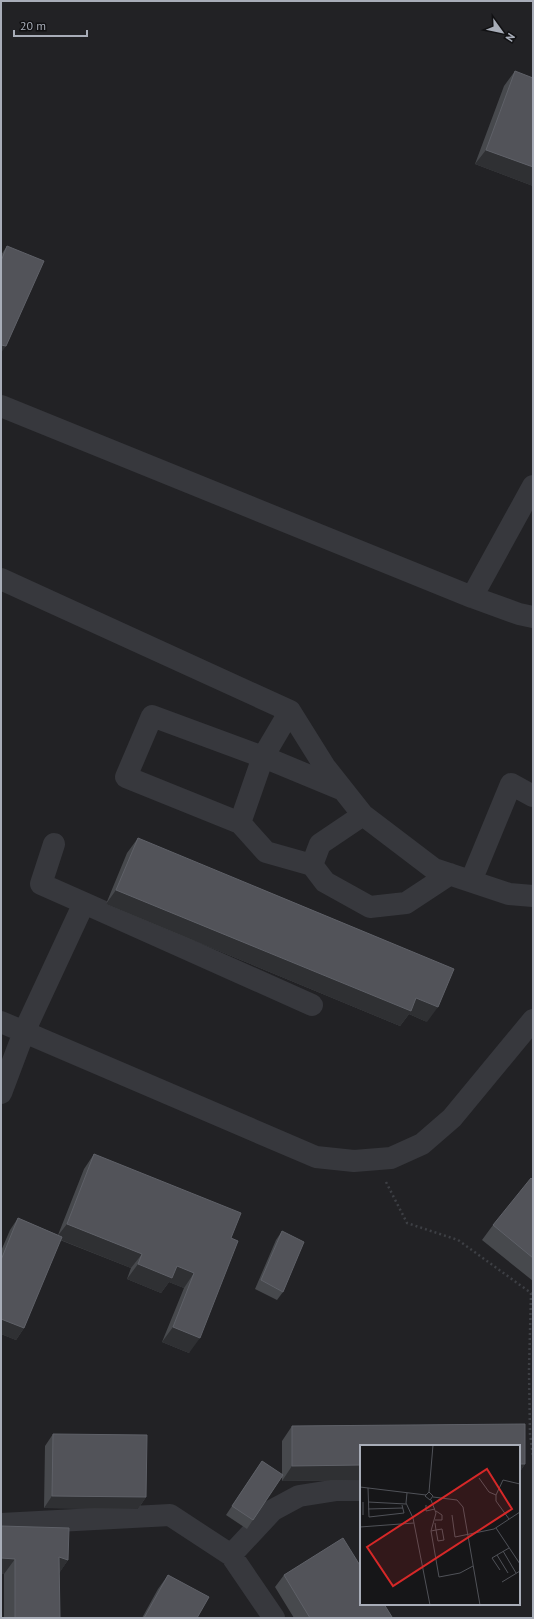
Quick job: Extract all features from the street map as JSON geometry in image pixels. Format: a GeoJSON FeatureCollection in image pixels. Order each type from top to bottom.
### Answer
{"type":"FeatureCollection","features":[{"type":"Feature","properties":{"kind":"lane"},"geometry":{"type":"LineString","coordinates":[[1,406],[472,597],[519,614],[533,617]]}},
{"type":"Feature","properties":{"kind":"lane"},"geometry":{"type":"LineString","coordinates":[[472,597],[533,486]]}},
{"type":"Feature","properties":{"kind":"lane"},"geometry":{"type":"LineString","coordinates":[[1,579],[290,711],[325,767],[363,815],[434,869],[509,894],[533,896]]}},
{"type":"Feature","properties":{"kind":"lane"},"geometry":{"type":"LineString","coordinates":[[240,823],[263,757],[290,711]]}},
{"type":"Feature","properties":{"kind":"lane"},"geometry":{"type":"LineString","coordinates":[[343,790],[263,757],[152,716],[126,777],[240,823],[266,852],[312,865],[325,882],[370,907],[406,903],[450,874]]}},
{"type":"Feature","properties":{"kind":"lane"},"geometry":{"type":"LineString","coordinates":[[471,881],[511,784],[533,796]]}},
{"type":"Feature","properties":{"kind":"lane"},"geometry":{"type":"LineString","coordinates":[[312,865],[320,844],[363,815]]}},
{"type":"Feature","properties":{"kind":"lane"},"geometry":{"type":"LineString","coordinates":[[54,844],[42,884],[312,1005]]}},
{"type":"Feature","properties":{"kind":"lane"},"geometry":{"type":"LineString","coordinates":[[1,1093],[24,1032],[84,903]]}},
{"type":"Feature","properties":{"kind":"lane"},"geometry":{"type":"LineString","coordinates":[[1,1022],[316,1157],[354,1161],[390,1158],[422,1144],[452,1118],[533,1020]]}},
{"type":"Feature","properties":{"kind":"lane"},"geometry":{"type":"LineString","coordinates":[[231,1554],[273,1510],[299,1496],[337,1490],[360,1490]]}},
{"type":"Feature","properties":{"kind":"lane"},"geometry":{"type":"LineString","coordinates":[[1,1524],[170,1515],[231,1554],[274,1618]]}},
{"type":"Feature","properties":{"kind":"path"},"geometry":{"type":"LineString","coordinates":[[374,1159],[407,1223],[458,1240],[531,1294],[529,1370],[530,1434],[533,1456]]}},
{"type":"Feature","properties":{"kind":"shaded area"},"geometry":{"type":"Polygon","coordinates":[[[1,1],[533,1],[533,1618],[1,1618],[1,1]]]}},
{"type":"Feature","properties":{"kind":"building"},"geometry":{"type":"Polygon","coordinates":[[[515,71],[533,78],[533,167],[486,150],[515,71]]]}},
{"type":"Feature","properties":{"kind":"building"},"geometry":{"type":"Polygon","coordinates":[[[7,246],[44,261],[6,346],[1,345],[1,261],[7,246]]]}},
{"type":"Feature","properties":{"kind":"building"},"geometry":{"type":"Polygon","coordinates":[[[138,838],[454,969],[438,1007],[416,998],[411,1011],[116,890],[138,838]]]}},
{"type":"Feature","properties":{"kind":"building"},"geometry":{"type":"Polygon","coordinates":[[[94,1154],[241,1213],[231,1238],[238,1241],[200,1338],[173,1327],[194,1273],[177,1266],[172,1278],[138,1264],[142,1254],[67,1224],[94,1154]]]}},
{"type":"Feature","properties":{"kind":"building"},"geometry":{"type":"Polygon","coordinates":[[[531,1178],[533,1180],[533,1258],[493,1225],[531,1178]]]}},
{"type":"Feature","properties":{"kind":"building"},"geometry":{"type":"Polygon","coordinates":[[[18,1218],[62,1237],[24,1328],[1,1319],[1,1260],[18,1218]]]}},
{"type":"Feature","properties":{"kind":"building"},"geometry":{"type":"Polygon","coordinates":[[[282,1231],[304,1242],[283,1292],[261,1280],[282,1231]]]}},
{"type":"Feature","properties":{"kind":"building"},"geometry":{"type":"Polygon","coordinates":[[[525,1424],[525,1464],[520,1464],[520,1445],[360,1445],[360,1465],[292,1466],[292,1426],[525,1424]]]}},
{"type":"Feature","properties":{"kind":"building"},"geometry":{"type":"Polygon","coordinates":[[[53,1434],[147,1435],[146,1497],[52,1496],[53,1434]]]}},
{"type":"Feature","properties":{"kind":"building"},"geometry":{"type":"Polygon","coordinates":[[[262,1461],[283,1475],[253,1520],[232,1506],[262,1461]]]}},
{"type":"Feature","properties":{"kind":"building"},"geometry":{"type":"Polygon","coordinates":[[[1,1526],[69,1528],[68,1560],[59,1557],[60,1618],[15,1618],[15,1559],[1,1558],[1,1526]]]}},
{"type":"Feature","properties":{"kind":"building"},"geometry":{"type":"Polygon","coordinates":[[[343,1538],[360,1565],[360,1605],[385,1605],[392,1617],[310,1618],[284,1575],[343,1538]]]}},
{"type":"Feature","properties":{"kind":"building"},"geometry":{"type":"Polygon","coordinates":[[[168,1575],[209,1597],[197,1618],[144,1618],[168,1575]]]}}]}
